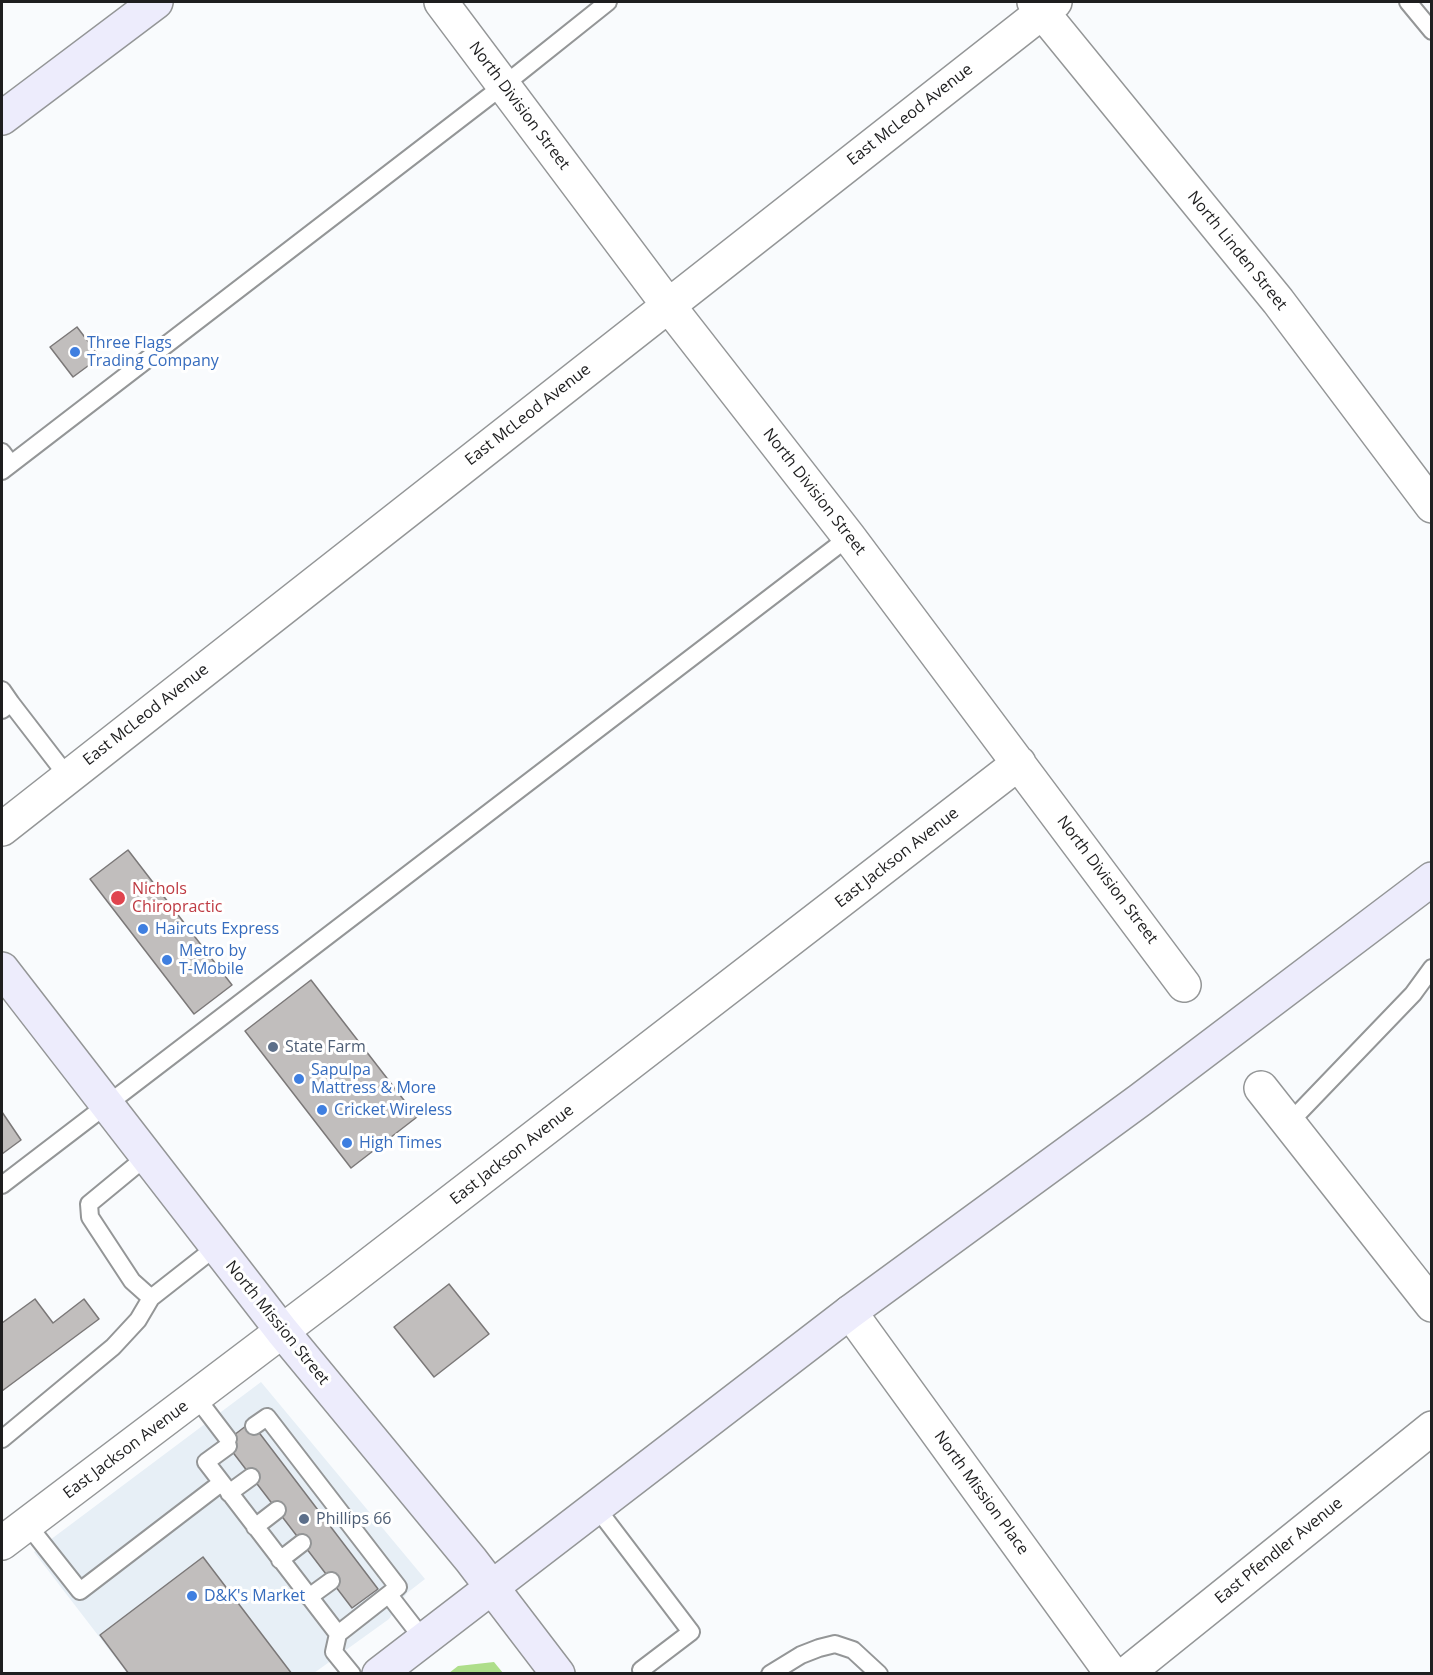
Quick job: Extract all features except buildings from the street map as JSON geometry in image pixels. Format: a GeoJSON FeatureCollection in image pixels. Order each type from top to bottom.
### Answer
{"type":"FeatureCollection","features":[{"type":"Feature","properties":{"kind":"street"},"geometry":{"type":"LineString","coordinates":[[2,118],[156,2]]}},
{"type":"Feature","properties":{"kind":"street","name":"North Division Street"},"geometry":{"type":"LineString","coordinates":[[441,2],[668,305],[849,537],[1020,763],[1184,985]]}},
{"type":"Feature","properties":{"kind":"street","name":"East McLeod Avenue"},"geometry":{"type":"LineString","coordinates":[[2,829],[668,305],[1044,5]]}},
{"type":"Feature","properties":{"kind":"street","name":"North Linden Street"},"geometry":{"type":"LineString","coordinates":[[1044,5],[1278,301],[1431,506]]}},
{"type":"Feature","properties":{"kind":"street","name":"East Jackson Avenue"},"geometry":{"type":"LineString","coordinates":[[2,1543],[196,1397],[1020,763]]}},
{"type":"Feature","properties":{"kind":"street"},"geometry":{"type":"LineString","coordinates":[[379,1674],[850,1312],[1140,1100],[1431,879]]}},
{"type":"Feature","properties":{"kind":"street","name":"North Mission Street"},"geometry":{"type":"LineString","coordinates":[[2,969],[282,1331],[492,1587],[558,1674]]}},
{"type":"Feature","properties":{"kind":"street"},"geometry":{"type":"LineString","coordinates":[[1261,1088],[1431,1305]]}},
{"type":"Feature","properties":{"kind":"street","name":"North Mission Place"},"geometry":{"type":"LineString","coordinates":[[850,1312],[1112,1674]]}},
{"type":"Feature","properties":{"kind":"street","name":"East Pfendler Avenue"},"geometry":{"type":"LineString","coordinates":[[1126,1674],[1431,1428]]}},
{"type":"Feature","properties":{"kind":"lane"},"geometry":{"type":"LineString","coordinates":[[5,463],[504,85],[608,2]]}},
{"type":"Feature","properties":{"kind":"lane"},"geometry":{"type":"LineString","coordinates":[[1408,2],[1431,31]]}},
{"type":"Feature","properties":{"kind":"lane"},"geometry":{"type":"LineString","coordinates":[[2,1185],[849,537]]}},
{"type":"Feature","properties":{"kind":"lane"},"geometry":{"type":"LineString","coordinates":[[5,701],[68,777]]}},
{"type":"Feature","properties":{"kind":"lane"},"geometry":{"type":"LineString","coordinates":[[1288,1124],[1413,994],[1431,968]]}},
{"type":"Feature","properties":{"kind":"lane"},"geometry":{"type":"LineString","coordinates":[[146,1157],[89,1204],[90,1217],[132,1281],[151,1298]]}},
{"type":"Feature","properties":{"kind":"lane"},"geometry":{"type":"LineString","coordinates":[[2,1438],[113,1347],[138,1320],[151,1298],[216,1247]]}},
{"type":"Feature","properties":{"kind":"lane"},"geometry":{"type":"LineString","coordinates":[[196,1397],[228,1442],[206,1462],[338,1634]]}},
{"type":"Feature","properties":{"kind":"lane"},"geometry":{"type":"LineString","coordinates":[[254,1426],[267,1417],[284,1452],[363,1556],[398,1587],[338,1634],[334,1652],[352,1674]]}},
{"type":"Feature","properties":{"kind":"lane"},"geometry":{"type":"LineString","coordinates":[[27,1524],[80,1591],[225,1488],[251,1476]]}},
{"type":"Feature","properties":{"kind":"lane"},"geometry":{"type":"LineString","coordinates":[[596,1507],[691,1632],[643,1672]]}},
{"type":"Feature","properties":{"kind":"lane"},"geometry":{"type":"LineString","coordinates":[[255,1527],[277,1510]]}},
{"type":"Feature","properties":{"kind":"lane"},"geometry":{"type":"LineString","coordinates":[[280,1560],[302,1543]]}},
{"type":"Feature","properties":{"kind":"lane"},"geometry":{"type":"LineString","coordinates":[[309,1597],[331,1581]]}},
{"type":"Feature","properties":{"kind":"lane"},"geometry":{"type":"LineString","coordinates":[[389,1594],[423,1640]]}},
{"type":"Feature","properties":{"kind":"lane"},"geometry":{"type":"LineString","coordinates":[[770,1674],[801,1655],[836,1644],[853,1650],[879,1674]]}},
{"type":"Feature","properties":{"kind":"shaded area"},"geometry":{"type":"Polygon","coordinates":[[[261,1382],[425,1579],[407,1593],[389,1619],[314,1673],[127,1673],[34,1552],[261,1382]]]}},
{"type":"Feature","properties":{"kind":"green space"},"geometry":{"type":"Polygon","coordinates":[[[494,1662],[503,1673],[449,1673],[458,1666],[494,1662]]]}},
{"type":"Feature","properties":{"kind":"place","name":"Three Flags Trading Company"},"geometry":{"type":"Point","coordinates":[75,352]}},
{"type":"Feature","properties":{"kind":"place","name":"Nichols Chiropractic"},"geometry":{"type":"Point","coordinates":[118,898]}},
{"type":"Feature","properties":{"kind":"place","name":"Haircuts Express"},"geometry":{"type":"Point","coordinates":[143,929]}},
{"type":"Feature","properties":{"kind":"place","name":"Metro by T-Mobile"},"geometry":{"type":"Point","coordinates":[167,960]}},
{"type":"Feature","properties":{"kind":"place","name":"State Farm"},"geometry":{"type":"Point","coordinates":[273,1047]}},
{"type":"Feature","properties":{"kind":"place","name":"Sapulpa Mattress & More"},"geometry":{"type":"Point","coordinates":[299,1079]}},
{"type":"Feature","properties":{"kind":"place","name":"Cricket Wireless"},"geometry":{"type":"Point","coordinates":[322,1110]}},
{"type":"Feature","properties":{"kind":"place","name":"High Times"},"geometry":{"type":"Point","coordinates":[347,1143]}},
{"type":"Feature","properties":{"kind":"place","name":"Phillips 66"},"geometry":{"type":"Point","coordinates":[304,1519]}},
{"type":"Feature","properties":{"kind":"place","name":"D&K's Market"},"geometry":{"type":"Point","coordinates":[192,1596]}}]}
